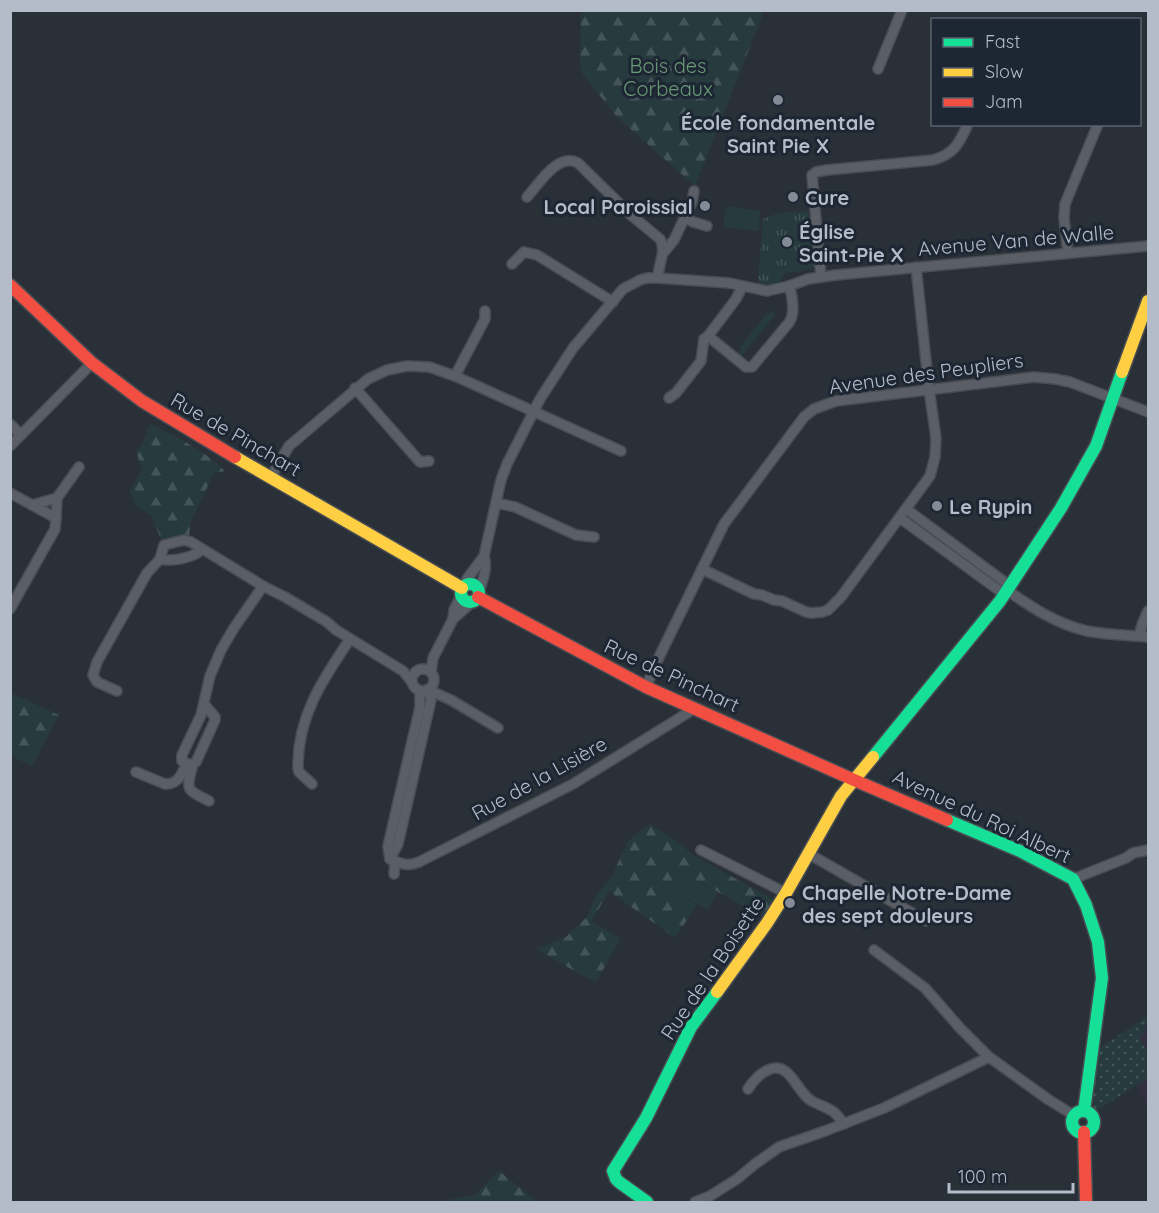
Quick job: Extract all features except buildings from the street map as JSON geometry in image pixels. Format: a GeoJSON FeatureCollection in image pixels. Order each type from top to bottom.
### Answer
{"type":"FeatureCollection","features":[{"type":"Feature","properties":{"kind":"main road","name":"Rue de Pinchart"},"geometry":{"type":"LineString","coordinates":[[10,285],[92,363],[169,418],[470,593],[646,687],[854,780]]}},
{"type":"Feature","properties":{"kind":"main road","name":"Rue de la Boisette"},"geometry":{"type":"LineString","coordinates":[[648,1203],[619,1182],[613,1171],[646,1118],[691,1028],[759,935],[842,796],[1007,590],[1061,508],[1096,446],[1149,301]]}},
{"type":"Feature","properties":{"kind":"main road","name":"Avenue du Roi Albert"},"geometry":{"type":"LineString","coordinates":[[854,780],[1020,851],[1073,879],[1086,905],[1098,942],[1102,978],[1079,1113]]}},
{"type":"Feature","properties":{"kind":"main road"},"geometry":{"type":"LineString","coordinates":[[1079,1113],[1090,1114],[1094,1123],[1091,1129],[1084,1132],[1079,1132],[1074,1127],[1072,1120],[1079,1113]]}},
{"type":"Feature","properties":{"kind":"main road"},"geometry":{"type":"LineString","coordinates":[[1084,1132],[1086,1203]]}},
{"type":"Feature","properties":{"kind":"street"},"geometry":{"type":"LineString","coordinates":[[878,69],[902,10]]}},
{"type":"Feature","properties":{"kind":"street"},"geometry":{"type":"LineString","coordinates":[[821,277],[812,175],[827,170],[933,160],[943,157],[950,154],[958,144],[967,126]]}},
{"type":"Feature","properties":{"kind":"street"},"geometry":{"type":"LineString","coordinates":[[1068,253],[1064,218],[1065,204],[1097,126]]}},
{"type":"Feature","properties":{"kind":"street"},"geometry":{"type":"LineString","coordinates":[[527,197],[559,163],[574,161],[663,243],[657,278]]}},
{"type":"Feature","properties":{"kind":"street"},"geometry":{"type":"LineString","coordinates":[[663,252],[674,240],[692,202],[694,190]]}},
{"type":"Feature","properties":{"kind":"street"},"geometry":{"type":"LineString","coordinates":[[684,216],[693,222],[707,226]]}},
{"type":"Feature","properties":{"kind":"street","name":"Avenue Van de Walle"},"geometry":{"type":"LineString","coordinates":[[470,593],[467,579],[484,556],[501,480],[540,399],[573,348],[624,289],[632,284],[647,278],[715,281],[767,291],[821,277],[1149,246]]}},
{"type":"Feature","properties":{"kind":"street"},"geometry":{"type":"LineString","coordinates":[[512,264],[524,252],[537,255],[613,302]]}},
{"type":"Feature","properties":{"kind":"street"},"geometry":{"type":"LineString","coordinates":[[702,569],[754,594],[782,601],[806,612],[822,612],[832,607],[841,597],[930,476],[935,457],[936,438],[916,267]]}},
{"type":"Feature","properties":{"kind":"street"},"geometry":{"type":"LineString","coordinates":[[708,336],[746,367],[752,367],[793,317],[789,286]]}},
{"type":"Feature","properties":{"kind":"street"},"geometry":{"type":"LineString","coordinates":[[669,398],[676,393],[701,361],[703,340],[736,299],[742,287]]}},
{"type":"Feature","properties":{"kind":"street"},"geometry":{"type":"LineString","coordinates":[[455,376],[485,319],[485,311]]}},
{"type":"Feature","properties":{"kind":"street"},"geometry":{"type":"LineString","coordinates":[[10,446],[92,363]]}},
{"type":"Feature","properties":{"kind":"street"},"geometry":{"type":"LineString","coordinates":[[271,477],[289,446],[355,388],[368,379],[402,366],[422,366],[455,376],[621,451]]}},
{"type":"Feature","properties":{"kind":"street","name":"Avenue des Peupliers"},"geometry":{"type":"LineString","coordinates":[[646,687],[724,524],[808,413],[814,409],[836,400],[1042,377],[1070,382],[1149,412]]}},
{"type":"Feature","properties":{"kind":"street"},"geometry":{"type":"LineString","coordinates":[[355,388],[420,462],[429,461]]}},
{"type":"Feature","properties":{"kind":"street"},"geometry":{"type":"LineString","coordinates":[[11,425],[21,435]]}},
{"type":"Feature","properties":{"kind":"street"},"geometry":{"type":"LineString","coordinates":[[10,609],[55,529],[57,498],[79,467]]}},
{"type":"Feature","properties":{"kind":"street"},"geometry":{"type":"LineString","coordinates":[[10,493],[56,518]]}},
{"type":"Feature","properties":{"kind":"street"},"geometry":{"type":"LineString","coordinates":[[33,505],[57,498]]}},
{"type":"Feature","properties":{"kind":"street"},"geometry":{"type":"LineString","coordinates":[[496,503],[515,507],[576,535],[594,537]]}},
{"type":"Feature","properties":{"kind":"street"},"geometry":{"type":"LineString","coordinates":[[903,513],[1007,590],[1042,613],[1064,624],[1097,633],[1144,636],[1143,622],[1149,610]]}},
{"type":"Feature","properties":{"kind":"street"},"geometry":{"type":"LineString","coordinates":[[117,691],[97,682],[93,675],[97,662],[147,573],[160,559],[164,545],[187,540],[327,622],[350,639],[404,671],[433,677],[420,706],[388,846],[393,860],[394,874]]}},
{"type":"Feature","properties":{"kind":"street"},"geometry":{"type":"LineString","coordinates":[[160,559],[192,556],[202,549]]}},
{"type":"Feature","properties":{"kind":"street","name":"Avenue Van de Walle"},"geometry":{"type":"LineString","coordinates":[[470,593],[486,564],[484,556]]}},
{"type":"Feature","properties":{"kind":"street"},"geometry":{"type":"LineString","coordinates":[[190,764],[182,761],[182,755],[201,715],[210,676],[221,650],[263,586]]}},
{"type":"Feature","properties":{"kind":"street"},"geometry":{"type":"LineString","coordinates":[[470,593],[454,610],[453,619],[433,658],[420,674],[415,687],[428,688],[498,728]]}},
{"type":"Feature","properties":{"kind":"street"},"geometry":{"type":"LineString","coordinates":[[312,784],[297,768],[300,737],[307,713],[320,684],[350,639]]}},
{"type":"Feature","properties":{"kind":"street"},"geometry":{"type":"LineString","coordinates":[[393,860],[431,700],[428,688]]}},
{"type":"Feature","properties":{"kind":"street"},"geometry":{"type":"LineString","coordinates":[[431,700],[444,696]]}},
{"type":"Feature","properties":{"kind":"street"},"geometry":{"type":"LineString","coordinates":[[136,772],[170,785],[176,782],[190,764],[196,762],[215,720],[204,704]]}},
{"type":"Feature","properties":{"kind":"street","name":"Rue de la Lisière"},"geometry":{"type":"LineString","coordinates":[[393,860],[412,865],[573,784],[694,709]]}},
{"type":"Feature","properties":{"kind":"street"},"geometry":{"type":"LineString","coordinates":[[190,764],[188,782],[190,792],[209,801]]}},
{"type":"Feature","properties":{"kind":"street"},"geometry":{"type":"LineString","coordinates":[[701,850],[786,893]]}},
{"type":"Feature","properties":{"kind":"street"},"geometry":{"type":"LineString","coordinates":[[1073,879],[1126,858],[1133,853],[1149,850]]}},
{"type":"Feature","properties":{"kind":"street"},"geometry":{"type":"LineString","coordinates":[[809,854],[926,921]]}},
{"type":"Feature","properties":{"kind":"street"},"geometry":{"type":"LineString","coordinates":[[874,950],[925,988],[960,1028],[990,1057],[1019,1079],[1079,1113]]}},
{"type":"Feature","properties":{"kind":"street"},"geometry":{"type":"LineString","coordinates":[[695,1203],[737,1179],[779,1147],[884,1108],[990,1057]]}},
{"type":"Feature","properties":{"kind":"street"},"geometry":{"type":"LineString","coordinates":[[748,1089],[753,1081],[765,1071],[783,1069],[805,1095],[836,1114],[844,1124]]}},
{"type":"Feature","properties":{"kind":"shaded area"},"geometry":{"type":"Polygon","coordinates":[[[1148,1017],[1148,1170],[1146,1103],[1111,1040],[1148,1017]]]}},
{"type":"Feature","properties":{"kind":"green space","name":"Bois des Corbeaux"},"geometry":{"type":"Polygon","coordinates":[[[581,11],[764,11],[695,186],[616,116],[582,73],[580,64],[581,11]]]}},
{"type":"Feature","properties":{"kind":"green space"},"geometry":{"type":"Polygon","coordinates":[[[726,206],[760,211],[759,231],[723,227],[726,206]]]}},
{"type":"Feature","properties":{"kind":"green space"},"geometry":{"type":"Polygon","coordinates":[[[808,211],[814,266],[804,271],[785,273],[776,284],[761,286],[758,279],[763,219],[779,213],[808,211]]]}},
{"type":"Feature","properties":{"kind":"green space"},"geometry":{"type":"Polygon","coordinates":[[[771,311],[776,314],[742,356],[738,352],[740,347],[771,311]]]}},
{"type":"Feature","properties":{"kind":"green space"},"geometry":{"type":"Polygon","coordinates":[[[150,424],[199,450],[225,471],[214,473],[191,521],[189,536],[161,540],[152,516],[136,506],[130,492],[142,469],[136,451],[142,445],[150,424]]]}},
{"type":"Feature","properties":{"kind":"green space"},"geometry":{"type":"Polygon","coordinates":[[[11,693],[59,715],[32,766],[11,756],[11,693]]]}},
{"type":"Feature","properties":{"kind":"green space"},"geometry":{"type":"Polygon","coordinates":[[[650,824],[674,839],[693,855],[774,900],[764,917],[679,871],[669,889],[697,905],[675,938],[609,891],[591,922],[621,938],[596,982],[536,949],[566,937],[587,917],[597,894],[611,878],[628,841],[650,824]]]}},
{"type":"Feature","properties":{"kind":"green space"},"geometry":{"type":"Polygon","coordinates":[[[679,871],[718,892],[708,910],[669,889],[679,871]]]}},
{"type":"Feature","properties":{"kind":"green space"},"geometry":{"type":"Polygon","coordinates":[[[1147,1017],[1148,1024],[1142,1028],[1145,1032],[1139,1037],[1148,1053],[1148,1078],[1101,1108],[1094,1109],[1092,1095],[1099,1048],[1147,1017]]]}},
{"type":"Feature","properties":{"kind":"green space"},"geometry":{"type":"Polygon","coordinates":[[[499,1171],[538,1202],[440,1202],[476,1194],[499,1171]]]}},
{"type":"Feature","properties":{"kind":"traffic: fast"},"geometry":{"type":"LineString","coordinates":[[873,757],[1000,601],[1061,508],[1096,446],[1122,372]]}},
{"type":"Feature","properties":{"kind":"traffic: fast"},"geometry":{"type":"LineString","coordinates":[[466,584],[474,584],[479,589],[479,593],[477,600],[466,602],[461,597],[461,589],[466,584]]}},
{"type":"Feature","properties":{"kind":"traffic: fast"},"geometry":{"type":"LineString","coordinates":[[947,820],[1020,851],[1073,879],[1086,905],[1098,942],[1102,978],[1084,1111]]}},
{"type":"Feature","properties":{"kind":"traffic: fast"},"geometry":{"type":"LineString","coordinates":[[647,1202],[619,1182],[613,1171],[646,1118],[691,1027],[717,992]]}},
{"type":"Feature","properties":{"kind":"traffic: fast"},"geometry":{"type":"LineString","coordinates":[[1083,1111],[1091,1114],[1094,1122],[1091,1130],[1083,1133],[1075,1130],[1072,1122],[1075,1114],[1083,1111]]}},
{"type":"Feature","properties":{"kind":"traffic: slow"},"geometry":{"type":"LineString","coordinates":[[1122,372],[1148,301]]}},
{"type":"Feature","properties":{"kind":"traffic: slow"},"geometry":{"type":"LineString","coordinates":[[235,457],[462,588]]}},
{"type":"Feature","properties":{"kind":"traffic: slow"},"geometry":{"type":"LineString","coordinates":[[717,992],[786,893],[841,796],[873,757]]}},
{"type":"Feature","properties":{"kind":"traffic: jam"},"geometry":{"type":"LineString","coordinates":[[10,285],[92,363],[142,401],[235,457]]}},
{"type":"Feature","properties":{"kind":"traffic: jam"},"geometry":{"type":"LineString","coordinates":[[478,597],[646,687],[947,820]]}},
{"type":"Feature","properties":{"kind":"traffic: jam"},"geometry":{"type":"LineString","coordinates":[[1084,1132],[1086,1202]]}},
{"type":"Feature","properties":{"kind":"place","name":"École fondamentale Saint Pie X"},"geometry":{"type":"Point","coordinates":[778,100]}},
{"type":"Feature","properties":{"kind":"place","name":"Cure"},"geometry":{"type":"Point","coordinates":[793,197]}},
{"type":"Feature","properties":{"kind":"place","name":"Local Paroissial"},"geometry":{"type":"Point","coordinates":[705,206]}},
{"type":"Feature","properties":{"kind":"place","name":"Église Saint-Pie X"},"geometry":{"type":"Point","coordinates":[787,242]}},
{"type":"Feature","properties":{"kind":"place","name":"Le Rypin"},"geometry":{"type":"Point","coordinates":[937,506]}},
{"type":"Feature","properties":{"kind":"place","name":"Chapelle Notre-Dame des sept douleurs"},"geometry":{"type":"Point","coordinates":[790,903]}}]}
